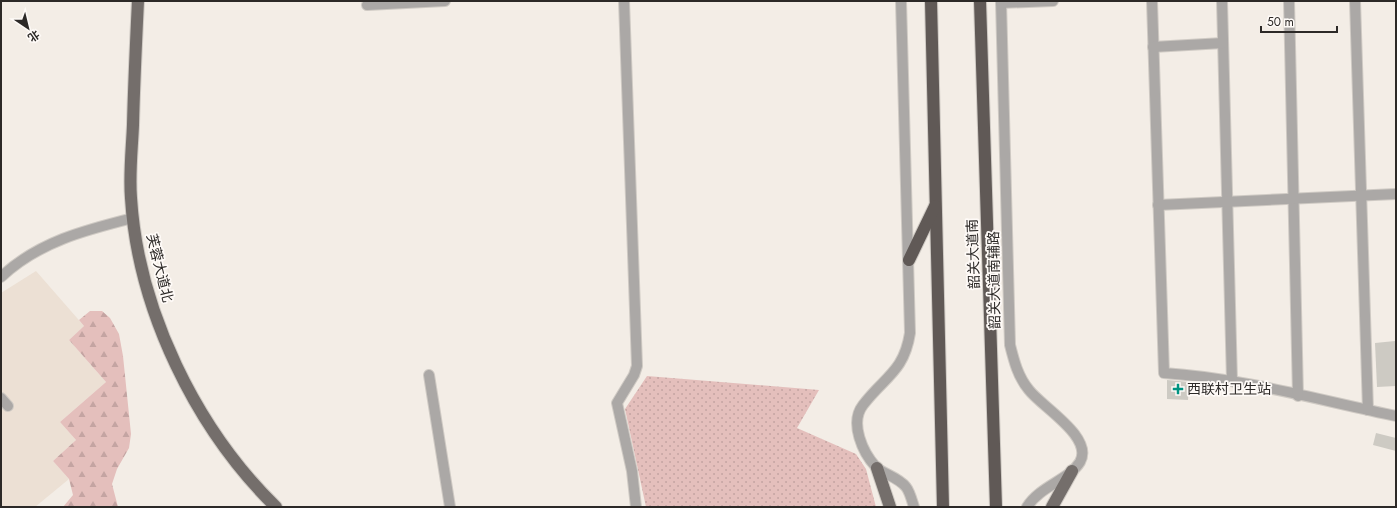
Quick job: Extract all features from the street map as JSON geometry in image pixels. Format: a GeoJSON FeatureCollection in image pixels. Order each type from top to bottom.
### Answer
{"type":"FeatureCollection","features":[{"type":"Feature","properties":{"kind":"highway"},"geometry":{"type":"LineString","coordinates":[[931,1],[943,507]]}},
{"type":"Feature","properties":{"kind":"highway","name":"韶关大道南"},"geometry":{"type":"LineString","coordinates":[[980,1],[996,507]]}},
{"type":"Feature","properties":{"kind":"highway"},"geometry":{"type":"LineString","coordinates":[[909,260],[936,203]]}},
{"type":"Feature","properties":{"kind":"main road","name":"芙蓉大道北"},"geometry":{"type":"LineString","coordinates":[[138,1],[130,179],[133,218],[139,254],[148,292],[167,343],[208,424],[242,472],[276,507]]}},
{"type":"Feature","properties":{"kind":"main road"},"geometry":{"type":"LineString","coordinates":[[877,468],[890,507]]}},
{"type":"Feature","properties":{"kind":"main road"},"geometry":{"type":"LineString","coordinates":[[1052,507],[1072,471]]}},
{"type":"Feature","properties":{"kind":"street"},"geometry":{"type":"LineString","coordinates":[[367,5],[445,1]]}},
{"type":"Feature","properties":{"kind":"street"},"geometry":{"type":"LineString","coordinates":[[624,1],[637,366],[634,375],[617,403],[632,471],[636,507]]}},
{"type":"Feature","properties":{"kind":"street"},"geometry":{"type":"LineString","coordinates":[[901,1],[909,260],[910,326],[908,348],[901,363],[892,376],[868,398],[860,408],[857,430],[863,446],[877,468],[895,477],[907,488],[914,507]]}},
{"type":"Feature","properties":{"kind":"street"},"geometry":{"type":"LineString","coordinates":[[1001,2],[1053,1]]}},
{"type":"Feature","properties":{"kind":"street"},"geometry":{"type":"LineString","coordinates":[[1152,1],[1164,373],[1198,375],[1232,381],[1396,416]]}},
{"type":"Feature","properties":{"kind":"street"},"geometry":{"type":"LineString","coordinates":[[1222,1],[1232,381]]}},
{"type":"Feature","properties":{"kind":"street"},"geometry":{"type":"LineString","coordinates":[[1289,1],[1298,396]]}},
{"type":"Feature","properties":{"kind":"street"},"geometry":{"type":"LineString","coordinates":[[1354,1],[1368,410]]}},
{"type":"Feature","properties":{"kind":"street","name":"韶关大道南辅路"},"geometry":{"type":"LineString","coordinates":[[1001,2],[1010,345],[1015,366],[1027,388],[1078,438],[1081,443],[1082,457],[1072,471],[1044,489],[1027,507]]}},
{"type":"Feature","properties":{"kind":"street"},"geometry":{"type":"LineString","coordinates":[[1153,47],[1223,43]]}},
{"type":"Feature","properties":{"kind":"street"},"geometry":{"type":"LineString","coordinates":[[1158,206],[1396,194]]}},
{"type":"Feature","properties":{"kind":"street"},"geometry":{"type":"LineString","coordinates":[[1,277],[26,257],[60,239],[133,218]]}},
{"type":"Feature","properties":{"kind":"street"},"geometry":{"type":"LineString","coordinates":[[429,375],[450,507]]}},
{"type":"Feature","properties":{"kind":"street"},"geometry":{"type":"LineString","coordinates":[[1,398],[8,406]]}},
{"type":"Feature","properties":{"kind":"shaded area"},"geometry":{"type":"Polygon","coordinates":[[[36,271],[84,326],[69,340],[106,382],[60,422],[76,440],[53,461],[69,479],[35,507],[1,507],[1,293],[36,271]]]}},
{"type":"Feature","properties":{"kind":"green space"},"geometry":{"type":"Polygon","coordinates":[[[90,311],[102,311],[110,318],[119,334],[123,356],[131,434],[129,448],[117,469],[112,484],[118,507],[63,507],[73,495],[69,479],[53,461],[76,440],[60,422],[106,382],[69,340],[84,326],[79,320],[90,311]]]}},
{"type":"Feature","properties":{"kind":"green space"},"geometry":{"type":"Polygon","coordinates":[[[647,376],[819,390],[797,428],[856,454],[866,469],[876,507],[646,507],[625,409],[647,376]]]}},
{"type":"Feature","properties":{"kind":"building"},"geometry":{"type":"Polygon","coordinates":[[[1395,341],[1396,386],[1377,387],[1375,343],[1395,341]]]}},
{"type":"Feature","properties":{"kind":"building","name":"西联村卫生站"},"geometry":{"type":"Polygon","coordinates":[[[1167,380],[1189,382],[1188,400],[1167,399],[1167,380]]]}},
{"type":"Feature","properties":{"kind":"building"},"geometry":{"type":"Polygon","coordinates":[[[1376,433],[1396,438],[1396,451],[1373,445],[1376,433]]]}},
{"type":"Feature","properties":{"kind":"place","name":"西联村卫生站"},"geometry":{"type":"Point","coordinates":[1178,389]}}]}
